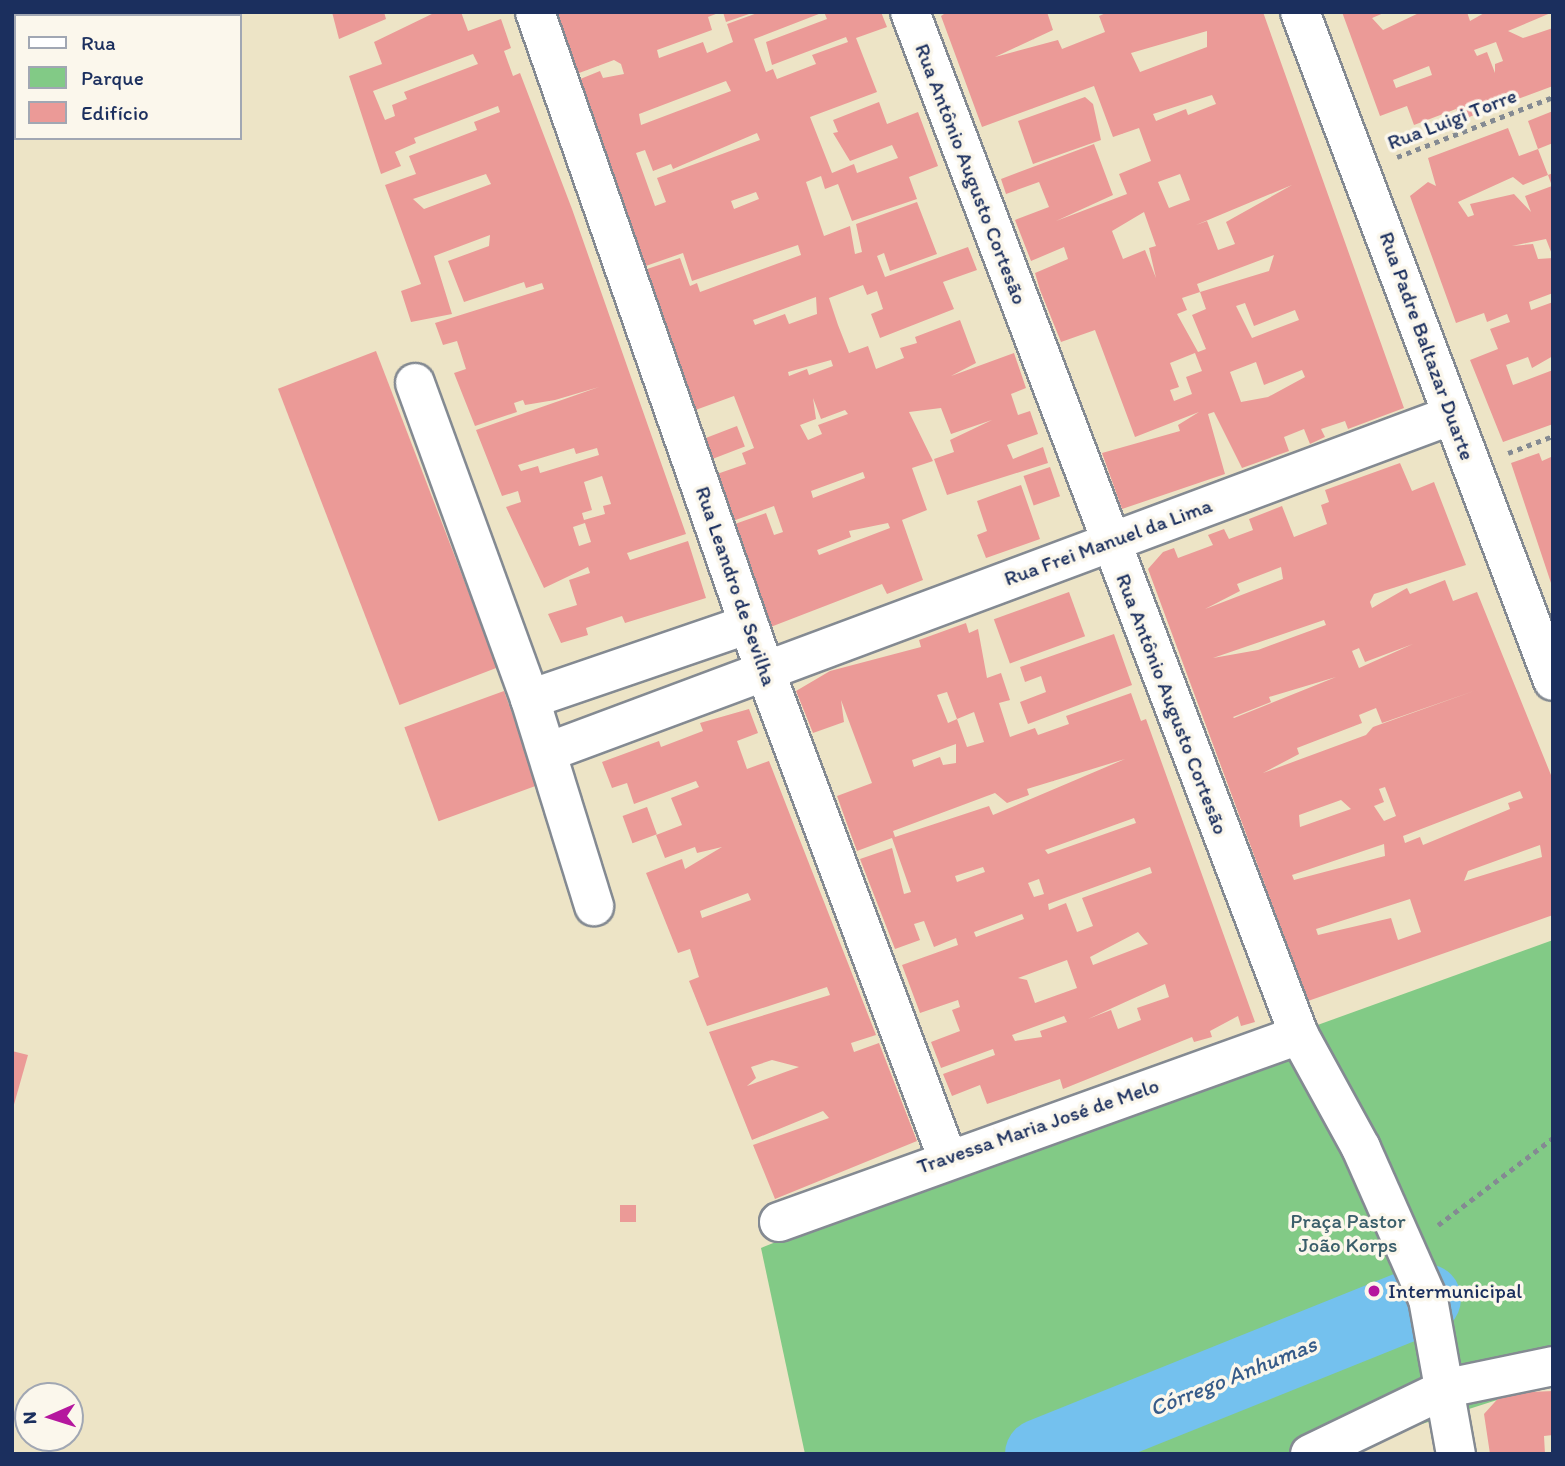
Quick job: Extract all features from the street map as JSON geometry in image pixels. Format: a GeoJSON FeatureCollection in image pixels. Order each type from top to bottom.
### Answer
{"type":"FeatureCollection","features":[{"type":"Feature","properties":{"kind":"street","name":"Rua Leandro de Sevilha"},"geometry":{"type":"LineString","coordinates":[[535,12],[765,671],[947,1157]]}},
{"type":"Feature","properties":{"kind":"street","name":"Rua Antônio Augusto Cortesão"},"geometry":{"type":"LineString","coordinates":[[910,12],[1299,1035],[1428,1298],[1447,1388],[1456,1454]]}},
{"type":"Feature","properties":{"kind":"street","name":"Rua Padre Baltazar Duarte"},"geometry":{"type":"LineString","coordinates":[[1300,12],[1553,681]]}},
{"type":"Feature","properties":{"kind":"street"},"geometry":{"type":"LineString","coordinates":[[415,383],[530,699],[594,906]]}},
{"type":"Feature","properties":{"kind":"street","name":"Rua Frei Manuel da Lima"},"geometry":{"type":"LineString","coordinates":[[548,752],[1109,540],[1452,415]]}},
{"type":"Feature","properties":{"kind":"street"},"geometry":{"type":"LineString","coordinates":[[530,699],[749,624]]}},
{"type":"Feature","properties":{"kind":"street","name":"Travessa Maria José de Melo"},"geometry":{"type":"LineString","coordinates":[[779,1222],[947,1157],[1299,1035]]}},
{"type":"Feature","properties":{"kind":"street"},"geometry":{"type":"LineString","coordinates":[[1310,1454],[1447,1388],[1553,1366]]}},
{"type":"Feature","properties":{"kind":"path","name":"Rua Luigi Torre"},"geometry":{"type":"LineString","coordinates":[[1362,171],[1553,97]]}},
{"type":"Feature","properties":{"kind":"path"},"geometry":{"type":"LineString","coordinates":[[1471,467],[1553,436]]}},
{"type":"Feature","properties":{"kind":"path"},"geometry":{"type":"LineString","coordinates":[[1406,1249],[1553,1138]]}},
{"type":"Feature","properties":{"kind":"green space","name":"Praça Pastor João Korps"},"geometry":{"type":"Polygon","coordinates":[[[1553,940],[1553,1382],[1328,1454],[805,1454],[761,1248],[1312,1027],[1553,940]]]}},
{"type":"Feature","properties":{"kind":"building"},"geometry":{"type":"Polygon","coordinates":[[[12,12],[46,12],[14,14],[12,45],[12,12]]]}},
{"type":"Feature","properties":{"kind":"building"},"geometry":{"type":"Polygon","coordinates":[[[332,12],[384,12],[386,19],[339,39],[332,12]]]}},
{"type":"Feature","properties":{"kind":"building"},"geometry":{"type":"Polygon","coordinates":[[[436,12],[461,12],[468,31],[501,19],[511,48],[504,51],[513,76],[520,73],[572,209],[686,534],[627,553],[630,560],[688,541],[706,598],[625,623],[622,616],[586,628],[588,635],[561,643],[548,614],[577,605],[569,580],[590,573],[588,567],[544,588],[506,507],[521,502],[518,491],[502,496],[476,430],[599,387],[555,400],[525,405],[523,400],[514,403],[517,412],[475,426],[454,373],[466,369],[457,341],[443,345],[435,323],[544,289],[542,283],[526,288],[524,282],[464,302],[448,261],[489,246],[490,235],[434,256],[452,314],[411,322],[401,291],[421,284],[385,185],[416,174],[409,156],[477,130],[474,122],[500,112],[498,106],[414,138],[416,143],[395,152],[401,166],[381,174],[349,76],[382,64],[374,42],[436,12]],[[473,54],[373,91],[385,120],[395,116],[392,105],[407,99],[404,92],[478,64],[473,54]],[[486,174],[413,199],[424,209],[491,184],[486,174]],[[574,448],[518,465],[521,471],[538,466],[540,473],[599,455],[597,448],[576,454],[574,448]],[[602,476],[584,482],[592,510],[582,513],[584,520],[605,514],[603,506],[611,504],[602,476]],[[585,523],[573,527],[579,546],[591,542],[585,523]]]}},
{"type":"Feature","properties":{"kind":"building"},"geometry":{"type":"Polygon","coordinates":[[[548,12],[721,12],[708,17],[712,30],[657,50],[659,58],[703,42],[707,53],[733,42],[727,24],[760,12],[824,12],[881,12],[887,27],[856,38],[877,92],[810,117],[832,173],[854,164],[857,173],[898,158],[892,145],[850,161],[833,133],[838,132],[833,120],[879,102],[887,124],[918,112],[938,166],[909,177],[917,199],[852,221],[838,184],[825,189],[821,176],[806,182],[824,236],[850,226],[855,254],[862,252],[856,224],[917,202],[937,254],[890,271],[884,253],[877,256],[885,277],[968,247],[977,270],[943,282],[954,309],[880,338],[871,314],[883,309],[877,291],[867,295],[863,285],[829,298],[838,325],[849,353],[868,346],[876,369],[904,358],[900,348],[917,343],[915,337],[960,320],[976,363],[951,376],[1014,353],[1026,388],[1011,394],[1018,415],[1030,411],[1038,434],[1007,445],[1013,459],[1043,447],[1048,463],[947,495],[934,459],[954,452],[950,440],[992,420],[951,434],[941,408],[909,412],[933,461],[912,468],[927,510],[902,520],[923,580],[887,594],[882,584],[768,628],[732,525],[766,513],[774,535],[783,532],[774,506],[730,522],[714,475],[746,464],[742,453],[754,448],[734,396],[690,412],[641,271],[680,258],[690,286],[697,283],[700,292],[801,255],[798,245],[692,281],[683,253],[640,268],[573,82],[600,71],[603,78],[624,74],[621,64],[614,60],[571,76],[548,12]],[[824,12],[754,39],[766,72],[773,69],[777,79],[816,64],[812,55],[848,42],[846,37],[772,65],[766,42],[827,19],[824,12]],[[726,81],[639,114],[641,125],[731,91],[726,81]],[[757,133],[673,169],[671,164],[653,171],[645,150],[636,153],[655,206],[666,202],[657,178],[760,140],[757,133]],[[756,192],[731,201],[734,209],[759,199],[756,192]],[[816,297],[753,320],[755,325],[785,314],[789,324],[817,314],[816,297]],[[831,360],[788,372],[789,376],[807,369],[809,375],[833,366],[831,360]],[[813,398],[816,419],[800,425],[808,440],[822,434],[818,425],[848,414],[845,410],[821,419],[813,398]],[[863,472],[811,491],[813,498],[865,478],[863,472]],[[888,523],[849,531],[851,537],[817,550],[819,555],[890,528],[888,523]]]}},
{"type":"Feature","properties":{"kind":"building"},"geometry":{"type":"Polygon","coordinates":[[[723,12],[752,12],[752,13],[726,22],[723,12]]]}},
{"type":"Feature","properties":{"kind":"building"},"geometry":{"type":"Polygon","coordinates":[[[947,12],[1047,12],[1053,30],[995,57],[1058,40],[1062,49],[1105,32],[1099,16],[1108,12],[1263,12],[1404,408],[1348,429],[1345,421],[1321,429],[1325,437],[1310,444],[1304,429],[1284,437],[1289,451],[1242,468],[1214,412],[1208,414],[1225,474],[1122,509],[1102,453],[1180,431],[1178,425],[1199,412],[1135,437],[1095,330],[1061,342],[1040,290],[1035,273],[1068,259],[1064,247],[1031,261],[1015,220],[1049,207],[1039,182],[1006,194],[1001,179],[1094,144],[1113,195],[1056,221],[1127,194],[1119,174],[1151,161],[1139,128],[1113,137],[1094,86],[982,127],[941,16],[947,12]],[[1207,31],[1131,53],[1140,72],[1207,47],[1207,31]],[[1212,95],[1153,114],[1156,121],[1186,109],[1188,115],[1216,104],[1212,95]],[[1180,174],[1158,182],[1169,208],[1190,200],[1180,174]],[[1292,185],[1196,225],[1207,221],[1218,250],[1235,244],[1226,222],[1292,185]],[[1144,212],[1112,231],[1123,259],[1145,250],[1156,278],[1149,248],[1156,246],[1144,212]],[[1274,255],[1197,284],[1200,292],[1269,271],[1274,255]],[[1200,292],[1182,298],[1187,310],[1177,314],[1198,352],[1206,349],[1192,315],[1206,309],[1200,292]],[[1245,303],[1236,306],[1252,338],[1299,320],[1295,310],[1254,326],[1245,303]],[[1195,353],[1170,363],[1179,387],[1170,390],[1174,401],[1192,394],[1186,377],[1202,371],[1195,353]],[[1256,362],[1230,372],[1241,402],[1268,397],[1305,377],[1302,370],[1264,385],[1256,362]]]}},
{"type":"Feature","properties":{"kind":"building"},"geometry":{"type":"Polygon","coordinates":[[[1342,12],[1386,12],[1372,18],[1383,30],[1421,12],[1467,12],[1470,21],[1486,12],[1553,12],[1508,31],[1523,38],[1553,28],[1553,86],[1461,120],[1456,109],[1414,125],[1407,106],[1380,116],[1342,12]],[[1496,42],[1474,50],[1477,56],[1487,52],[1495,73],[1495,64],[1503,61],[1496,42]],[[1429,66],[1393,80],[1396,88],[1432,75],[1429,66]]]}},
{"type":"Feature","properties":{"kind":"building"},"geometry":{"type":"Polygon","coordinates":[[[1085,97],[1093,104],[1101,140],[1033,164],[1018,121],[1085,97]]]}},
{"type":"Feature","properties":{"kind":"building"},"geometry":{"type":"Polygon","coordinates":[[[1553,111],[1553,143],[1538,149],[1528,121],[1553,111]]]}},
{"type":"Feature","properties":{"kind":"building"},"geometry":{"type":"Polygon","coordinates":[[[1508,128],[1519,156],[1538,149],[1548,175],[1553,173],[1553,257],[1546,239],[1512,246],[1533,244],[1538,259],[1553,258],[1553,293],[1529,302],[1531,310],[1553,302],[1553,356],[1532,368],[1528,357],[1506,365],[1513,385],[1553,370],[1553,424],[1503,442],[1470,360],[1498,349],[1490,329],[1510,322],[1507,314],[1487,322],[1484,313],[1456,323],[1410,196],[1428,182],[1436,186],[1428,158],[1508,128]],[[1548,175],[1523,185],[1513,177],[1458,202],[1468,217],[1474,215],[1470,204],[1514,194],[1531,212],[1525,196],[1552,186],[1548,175]]]}},
{"type":"Feature","properties":{"kind":"building"},"geometry":{"type":"Polygon","coordinates":[[[376,351],[497,667],[399,705],[278,389],[376,351]]]}},
{"type":"Feature","properties":{"kind":"building"},"geometry":{"type":"Polygon","coordinates":[[[737,426],[745,447],[708,461],[701,440],[737,426]]]}},
{"type":"Feature","properties":{"kind":"building"},"geometry":{"type":"Polygon","coordinates":[[[1553,445],[1552,586],[1511,463],[1539,453],[1542,461],[1551,457],[1553,445]]]}},
{"type":"Feature","properties":{"kind":"building"},"geometry":{"type":"Polygon","coordinates":[[[1400,463],[1412,491],[1434,482],[1466,565],[1374,594],[1370,602],[1372,608],[1407,588],[1410,594],[1445,580],[1453,601],[1477,592],[1553,780],[1553,915],[1308,1001],[1148,569],[1163,552],[1174,548],[1178,558],[1213,545],[1208,535],[1224,529],[1229,539],[1253,530],[1249,519],[1282,506],[1294,537],[1327,524],[1321,505],[1329,502],[1325,490],[1400,463]],[[1281,567],[1237,584],[1240,591],[1205,609],[1283,579],[1281,567]],[[1324,620],[1213,658],[1258,650],[1326,625],[1324,620]],[[1413,644],[1365,662],[1359,648],[1352,651],[1359,668],[1413,644]],[[1336,677],[1269,697],[1271,702],[1233,717],[1336,677]],[[1474,691],[1382,723],[1376,708],[1359,715],[1362,723],[1297,748],[1299,754],[1263,773],[1366,735],[1373,727],[1474,691]],[[1385,787],[1379,789],[1384,802],[1374,806],[1384,821],[1396,816],[1385,787]],[[1520,791],[1403,836],[1405,843],[1420,837],[1423,845],[1510,809],[1508,803],[1523,798],[1520,791]],[[1341,800],[1299,815],[1300,827],[1351,809],[1341,800]],[[1384,844],[1292,875],[1294,880],[1385,856],[1384,844]],[[1540,845],[1468,871],[1464,881],[1542,857],[1540,845]],[[1410,899],[1316,929],[1318,935],[1391,918],[1398,940],[1421,932],[1410,899]]]}},
{"type":"Feature","properties":{"kind":"building"},"geometry":{"type":"Polygon","coordinates":[[[1050,467],[1060,496],[1034,505],[1024,476],[1050,467]]]}},
{"type":"Feature","properties":{"kind":"building"},"geometry":{"type":"Polygon","coordinates":[[[1021,485],[1040,539],[986,558],[977,535],[987,531],[977,501],[1021,485]]]}},
{"type":"Feature","properties":{"kind":"building"},"geometry":{"type":"Polygon","coordinates":[[[1069,592],[1085,636],[1010,664],[994,619],[1069,592]]]}},
{"type":"Feature","properties":{"kind":"building"},"geometry":{"type":"Polygon","coordinates":[[[966,623],[969,633],[978,629],[987,678],[1001,673],[1010,700],[999,703],[1010,737],[1035,728],[1038,735],[1069,724],[1066,716],[1131,693],[1141,721],[1146,719],[1255,1022],[1241,1026],[1238,1016],[1210,1031],[1212,1037],[1194,1042],[1192,1037],[1063,1089],[1060,1079],[987,1104],[980,1085],[952,1096],[943,1074],[995,1055],[993,1049],[941,1068],[931,1042],[960,1031],[952,1010],[960,1007],[958,1000],[920,1013],[902,965],[958,945],[956,938],[934,947],[924,921],[914,924],[920,940],[895,949],[860,859],[892,848],[904,894],[911,892],[892,838],[857,851],[847,824],[837,796],[872,783],[841,700],[844,722],[813,733],[796,691],[830,671],[921,647],[919,640],[966,623]],[[947,692],[937,695],[948,723],[957,719],[947,692]],[[974,712],[957,719],[967,747],[984,742],[974,712]],[[956,744],[912,760],[914,767],[940,757],[943,765],[956,763],[956,744]],[[1125,759],[1027,789],[1029,795],[1007,803],[995,793],[893,831],[895,837],[989,806],[993,815],[1125,759]],[[1134,818],[1045,850],[1048,854],[1136,823],[1134,818]],[[983,867],[955,876],[957,882],[985,872],[983,867]],[[1150,867],[1048,904],[1049,910],[1066,903],[1077,932],[1093,926],[1082,898],[1152,873],[1150,867]],[[1039,879],[1028,883],[1034,897],[1044,894],[1039,879]],[[1022,914],[974,932],[976,937],[1024,919],[1022,914]],[[1138,932],[1090,957],[1093,965],[1148,944],[1138,932]],[[1067,960],[1018,978],[1027,980],[1035,1003],[1077,988],[1067,960]],[[1165,984],[1088,1019],[1111,1010],[1118,1029],[1141,1020],[1137,1008],[1169,997],[1165,984]],[[1064,1016],[1012,1035],[1015,1041],[1042,1037],[1040,1031],[1067,1022],[1064,1016]]]}},
{"type":"Feature","properties":{"kind":"building"},"geometry":{"type":"Polygon","coordinates":[[[1114,634],[1132,685],[1028,724],[1020,702],[1046,692],[1041,676],[1025,682],[1020,667],[1114,634]]]}},
{"type":"Feature","properties":{"kind":"building"},"geometry":{"type":"Polygon","coordinates":[[[504,691],[538,785],[439,821],[404,727],[504,691]]]}},
{"type":"Feature","properties":{"kind":"building"},"geometry":{"type":"Polygon","coordinates":[[[749,709],[758,733],[737,741],[747,769],[769,761],[876,1035],[851,1043],[854,1052],[879,1043],[917,1141],[775,1199],[753,1145],[829,1118],[823,1111],[752,1140],[709,1032],[830,995],[827,987],[707,1026],[689,981],[699,977],[690,949],[678,953],[646,873],[682,859],[685,869],[722,847],[697,853],[695,847],[665,858],[656,835],[682,825],[671,798],[699,787],[696,781],[634,804],[627,783],[612,788],[602,762],[659,741],[661,747],[703,731],[700,723],[749,709]],[[748,893],[700,911],[702,918],[751,900],[748,893]],[[772,1060],[751,1067],[756,1078],[747,1086],[799,1067],[772,1060]]]}},
{"type":"Feature","properties":{"kind":"building"},"geometry":{"type":"Polygon","coordinates":[[[647,807],[657,834],[632,843],[623,816],[647,807]]]}},
{"type":"Feature","properties":{"kind":"building"},"geometry":{"type":"Polygon","coordinates":[[[12,1051],[28,1055],[13,1108],[12,1107],[12,1051]]]}},
{"type":"Feature","properties":{"kind":"building"},"geometry":{"type":"Polygon","coordinates":[[[620,1205],[636,1205],[636,1222],[620,1222],[620,1205]]]}},
{"type":"Feature","properties":{"kind":"building"},"geometry":{"type":"Polygon","coordinates":[[[1553,1391],[1553,1435],[1544,1436],[1545,1454],[1490,1454],[1484,1414],[1503,1393],[1553,1391]]]}},
{"type":"Feature","properties":{"kind":"waterway","name":"Córrego Anhumas"},"geometry":{"type":"LineString","coordinates":[[1040,1454],[1426,1299]]}},
{"type":"Feature","properties":{"kind":"place","name":"Intermunicipal"},"geometry":{"type":"Point","coordinates":[1374,1291]}}]}
